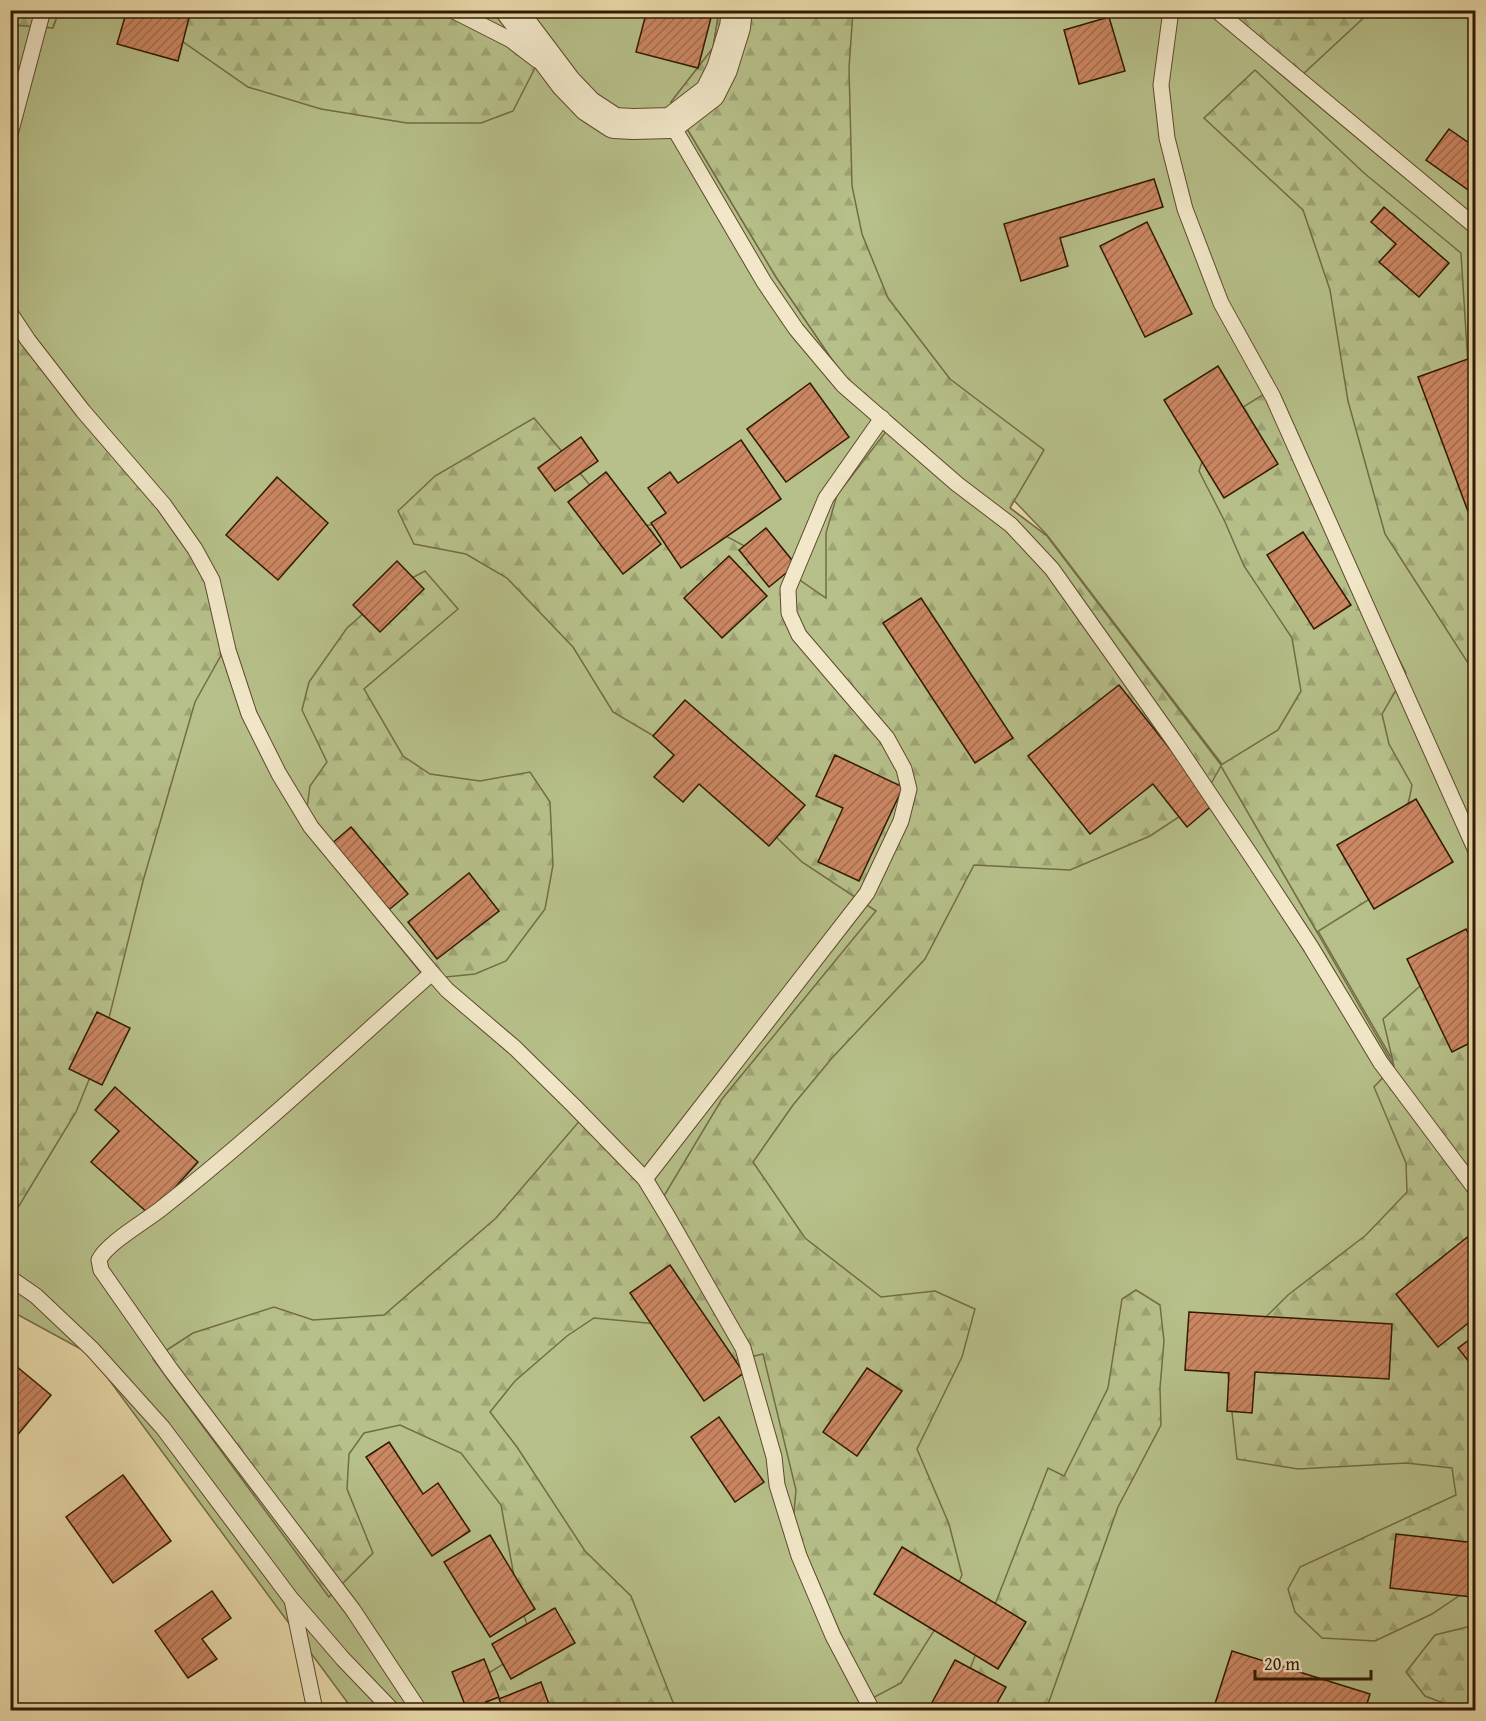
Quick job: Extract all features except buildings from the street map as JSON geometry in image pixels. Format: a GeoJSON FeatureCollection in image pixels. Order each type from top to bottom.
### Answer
{"type":"FeatureCollection","features":[{"type":"Feature","properties":{"kind":"street"},"geometry":{"type":"LineString","coordinates":[[511,10],[566,83],[588,106],[614,123],[671,123],[710,93],[722,69],[735,27],[737,10]]}},
{"type":"Feature","properties":{"kind":"lane"},"geometry":{"type":"LineString","coordinates":[[10,134],[44,10]]}},
{"type":"Feature","properties":{"kind":"lane"},"geometry":{"type":"LineString","coordinates":[[452,10],[511,40],[566,83]]}},
{"type":"Feature","properties":{"kind":"lane"},"geometry":{"type":"LineString","coordinates":[[1171,10],[1161,85],[1167,138],[1185,209],[1221,303],[1273,397],[1476,851]]}},
{"type":"Feature","properties":{"kind":"lane"},"geometry":{"type":"LineString","coordinates":[[1216,10],[1476,227]]}},
{"type":"Feature","properties":{"kind":"lane"},"geometry":{"type":"LineString","coordinates":[[671,123],[764,282],[796,329],[843,385],[957,484],[1011,525],[1052,569],[1176,744],[1252,857],[1311,947],[1381,1063],[1476,1190]]}},
{"type":"Feature","properties":{"kind":"lane"},"geometry":{"type":"LineString","coordinates":[[10,314],[83,411],[164,505],[195,549],[212,579],[228,650],[249,714],[279,774],[311,827],[447,990],[515,1048],[645,1179],[743,1348],[774,1457],[777,1485],[799,1556],[833,1636],[872,1710]]}},
{"type":"Feature","properties":{"kind":"lane"},"geometry":{"type":"LineString","coordinates":[[645,1179],[867,893],[901,821],[909,789],[904,769],[886,738],[799,635],[789,613],[788,601],[788,590],[826,498],[882,418]]}},
{"type":"Feature","properties":{"kind":"lane"},"geometry":{"type":"LineString","coordinates":[[419,1710],[353,1610],[171,1370],[101,1270],[99,1260],[106,1249],[162,1209],[246,1138],[432,973]]}},
{"type":"Feature","properties":{"kind":"lane"},"geometry":{"type":"LineString","coordinates":[[10,1278],[36,1296],[92,1349],[163,1428],[292,1600],[343,1659],[392,1710]]}},
{"type":"Feature","properties":{"kind":"lane"},"geometry":{"type":"LineString","coordinates":[[292,1600],[315,1710]]}},
{"type":"Feature","properties":{"kind":"green space"},"geometry":{"type":"Polygon","coordinates":[[[10,11],[719,11],[713,48],[671,102],[776,277],[850,386],[1047,536],[1221,765],[1394,1066],[1475,1175],[1475,1710],[353,1710],[90,1354],[11,1311],[10,11]]]}},
{"type":"Feature","properties":{"kind":"green space"},"geometry":{"type":"Polygon","coordinates":[[[10,11],[59,11],[53,28],[11,25],[10,11]]]}},
{"type":"Feature","properties":{"kind":"green space"},"geometry":{"type":"Polygon","coordinates":[[[128,11],[439,11],[538,62],[513,111],[481,123],[407,123],[321,109],[248,87],[173,35],[128,11]]]}},
{"type":"Feature","properties":{"kind":"green space"},"geometry":{"type":"Polygon","coordinates":[[[719,11],[853,11],[849,68],[852,186],[862,234],[888,298],[950,379],[1044,450],[1010,508],[1047,536],[1221,765],[1278,730],[1301,691],[1292,638],[1244,566],[1199,471],[1214,425],[1264,394],[1406,673],[1382,714],[1389,744],[1412,785],[1392,885],[1317,932],[1221,766],[1200,803],[1150,836],[1070,870],[974,865],[925,959],[832,1058],[793,1105],[753,1162],[805,1238],[881,1297],[935,1291],[975,1309],[962,1357],[917,1449],[949,1524],[962,1575],[944,1615],[901,1683],[869,1700],[793,1523],[796,1490],[763,1354],[717,1365],[679,1326],[594,1318],[567,1336],[515,1381],[490,1412],[517,1447],[585,1551],[631,1596],[676,1710],[476,1710],[474,1682],[534,1645],[518,1598],[501,1505],[461,1453],[400,1425],[364,1433],[349,1454],[347,1489],[373,1553],[329,1597],[153,1359],[193,1333],[274,1307],[313,1320],[384,1315],[496,1218],[582,1118],[661,1201],[722,1099],[876,911],[802,862],[698,762],[613,712],[573,647],[507,578],[466,554],[414,544],[398,511],[435,476],[534,418],[624,526],[702,523],[772,561],[826,598],[826,533],[837,495],[895,420],[850,386],[776,277],[671,102],[713,48],[719,11]]]}},
{"type":"Feature","properties":{"kind":"green space"},"geometry":{"type":"Polygon","coordinates":[[[786,11],[1475,11],[1475,1171],[1396,1066],[1221,763],[1047,535],[811,288],[786,11]]]}},
{"type":"Feature","properties":{"kind":"green space"},"geometry":{"type":"Polygon","coordinates":[[[1222,11],[1371,11],[1302,75],[1222,11]]]}},
{"type":"Feature","properties":{"kind":"green space"},"geometry":{"type":"Polygon","coordinates":[[[1255,70],[1364,173],[1461,253],[1469,381],[1476,379],[1475,674],[1385,534],[1348,401],[1330,290],[1303,210],[1204,118],[1255,70]]]}},
{"type":"Feature","properties":{"kind":"green space"},"geometry":{"type":"Polygon","coordinates":[[[11,326],[199,559],[224,650],[195,702],[143,881],[101,1050],[76,1112],[11,1219],[11,326]]]}},
{"type":"Feature","properties":{"kind":"green space"},"geometry":{"type":"Polygon","coordinates":[[[425,571],[458,609],[364,689],[403,756],[430,774],[480,781],[530,772],[550,802],[553,865],[545,909],[506,961],[475,974],[426,979],[304,829],[310,786],[327,762],[302,710],[309,682],[347,628],[391,589],[425,571]]]}},
{"type":"Feature","properties":{"kind":"green space"},"geometry":{"type":"Polygon","coordinates":[[[1475,943],[1475,1585],[1432,1614],[1375,1641],[1322,1638],[1295,1612],[1288,1589],[1300,1567],[1456,1495],[1452,1468],[1406,1463],[1298,1469],[1237,1459],[1227,1365],[1241,1342],[1288,1295],[1366,1235],[1407,1192],[1406,1163],[1374,1087],[1394,1066],[1383,1019],[1437,971],[1475,943]]]}},
{"type":"Feature","properties":{"kind":"green space"},"geometry":{"type":"Polygon","coordinates":[[[1136,1290],[1160,1305],[1164,1341],[1160,1388],[1161,1425],[1118,1507],[1046,1710],[954,1710],[1048,1468],[1064,1476],[1108,1388],[1122,1299],[1136,1290]]]}},
{"type":"Feature","properties":{"kind":"green space"},"geometry":{"type":"Polygon","coordinates":[[[1475,1625],[1475,1710],[1461,1710],[1425,1696],[1406,1672],[1435,1635],[1475,1625]]]}}]}
